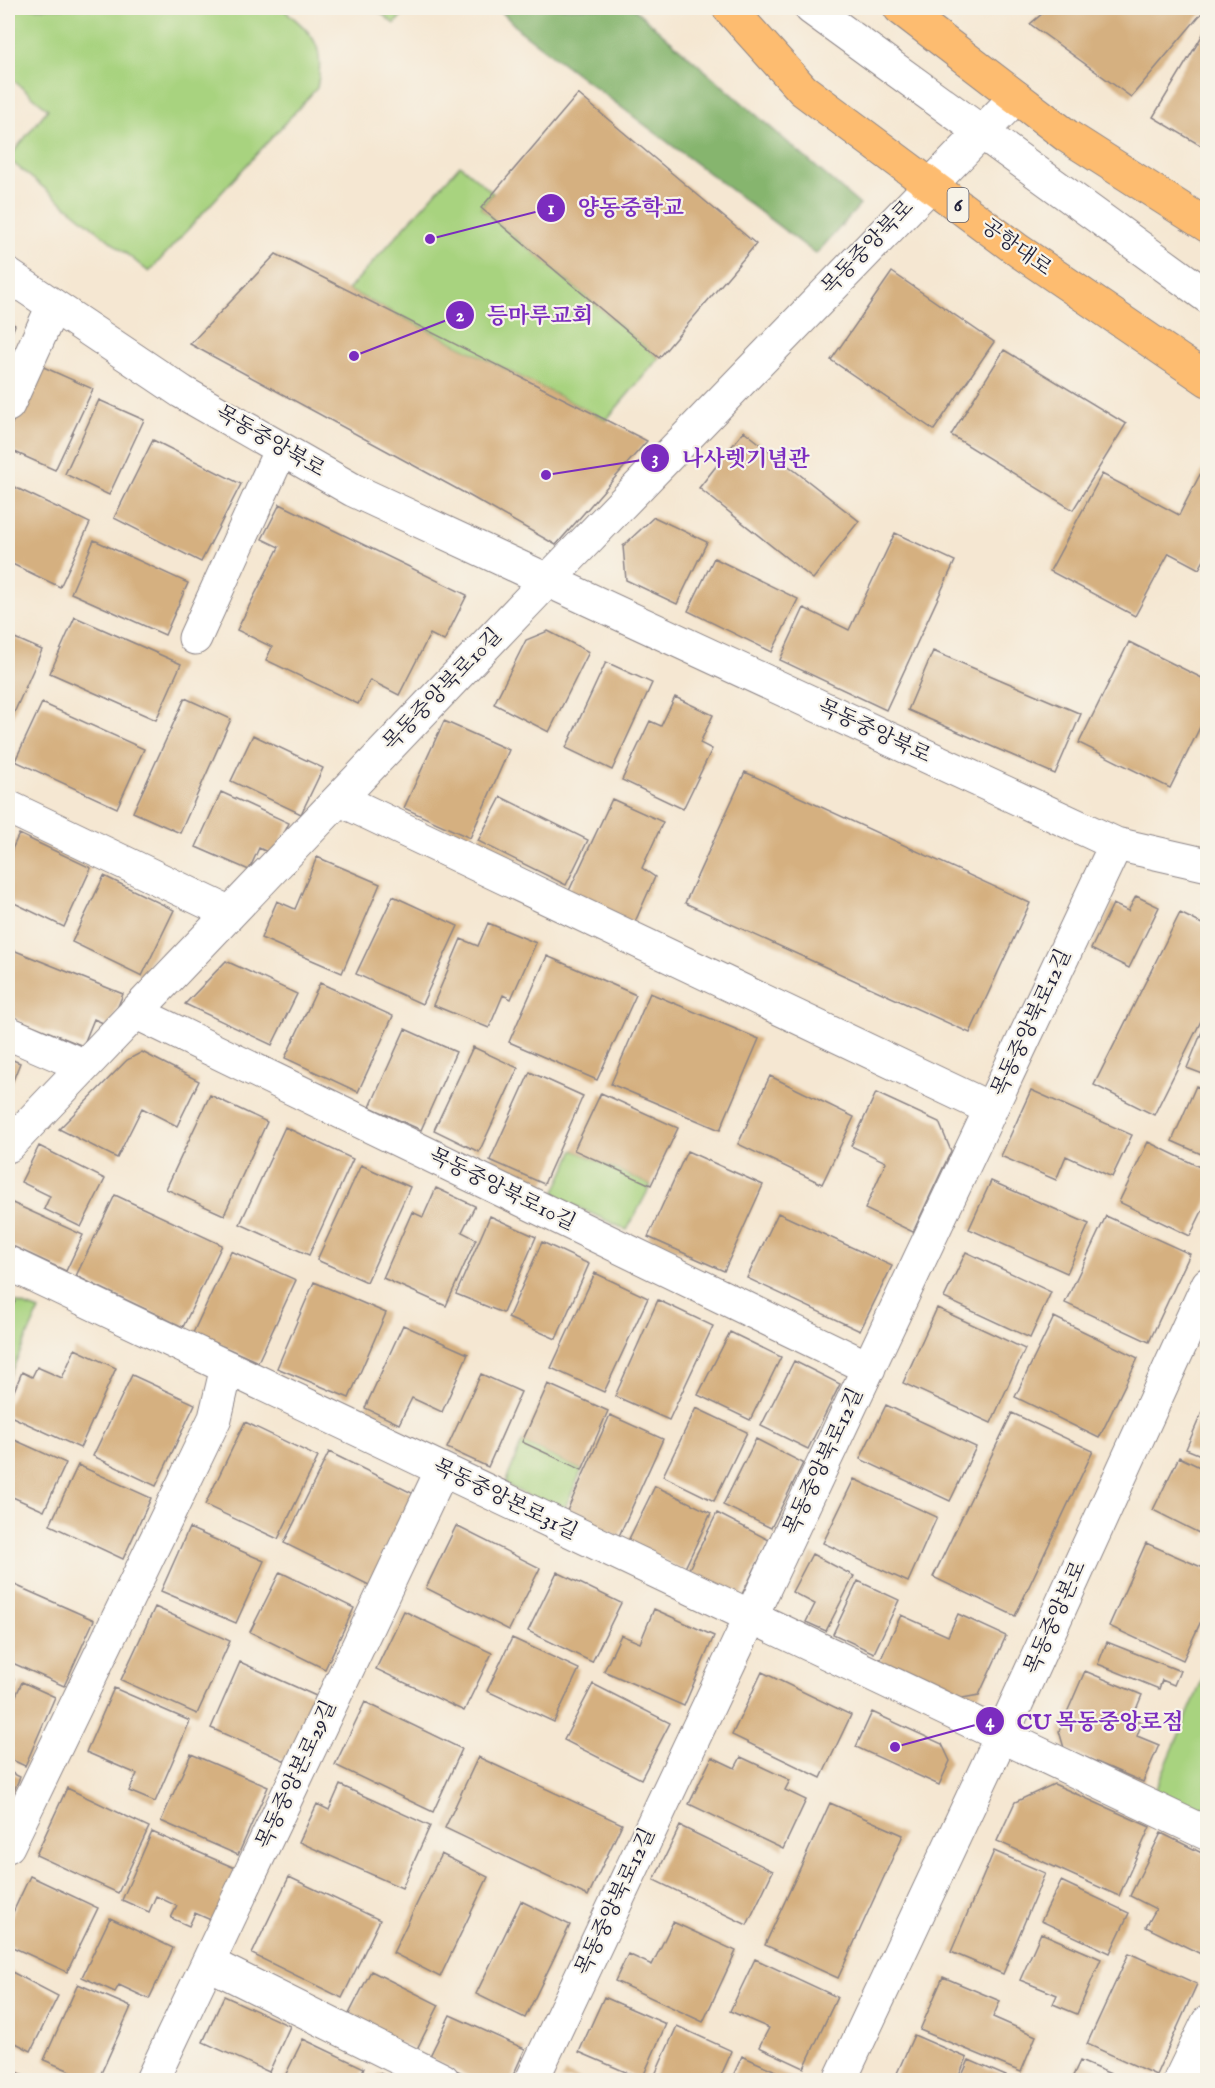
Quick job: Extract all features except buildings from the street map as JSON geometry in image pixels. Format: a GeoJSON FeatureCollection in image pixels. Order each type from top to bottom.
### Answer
{"type":"FeatureCollection","features":[{"type":"Feature","properties":{"kind":"main road","name":"공항대로"},"geometry":{"type":"LineString","coordinates":[[729,8],[803,90],[1019,251],[1208,380]]}},
{"type":"Feature","properties":{"kind":"main road"},"geometry":{"type":"LineString","coordinates":[[900,8],[1067,136],[1208,226]]}},
{"type":"Feature","properties":{"kind":"street"},"geometry":{"type":"LineString","coordinates":[[811,8],[1208,297]]}},
{"type":"Feature","properties":{"kind":"street","name":"목동중앙북로"},"geometry":{"type":"LineString","coordinates":[[547,581],[930,183],[1016,97]]}},
{"type":"Feature","properties":{"kind":"street","name":"목동중앙북로"},"geometry":{"type":"LineString","coordinates":[[8,275],[182,392],[353,490],[1116,844],[1208,865]]}},
{"type":"Feature","properties":{"kind":"street"},"geometry":{"type":"LineString","coordinates":[[8,405],[53,306]]}},
{"type":"Feature","properties":{"kind":"street"},"geometry":{"type":"LineString","coordinates":[[195,638],[281,449]]}},
{"type":"Feature","properties":{"kind":"street","name":"목동중앙북로10길"},"geometry":{"type":"LineString","coordinates":[[8,1146],[547,581]]}},
{"type":"Feature","properties":{"kind":"street"},"geometry":{"type":"LineString","coordinates":[[339,800],[991,1109]]}},
{"type":"Feature","properties":{"kind":"street"},"geometry":{"type":"LineString","coordinates":[[8,807],[230,913]]}},
{"type":"Feature","properties":{"kind":"street","name":"목동중앙북로12길"},"geometry":{"type":"LineString","coordinates":[[532,2080],[1116,844]]}},
{"type":"Feature","properties":{"kind":"street","name":"목동중앙북로10길"},"geometry":{"type":"LineString","coordinates":[[135,1012],[868,1368]]}},
{"type":"Feature","properties":{"kind":"street"},"geometry":{"type":"LineString","coordinates":[[8,1033],[84,1066]]}},
{"type":"Feature","properties":{"kind":"street","name":"목동중앙본로31길"},"geometry":{"type":"LineString","coordinates":[[8,1263],[1001,1737],[1208,1833]]}},
{"type":"Feature","properties":{"kind":"street","name":"목동중앙본로"},"geometry":{"type":"LineString","coordinates":[[840,2080],[1001,1737],[1208,1284]]}},
{"type":"Feature","properties":{"kind":"street"},"geometry":{"type":"LineString","coordinates":[[8,1846],[215,1419],[227,1367]]}},
{"type":"Feature","properties":{"kind":"street","name":"목동중앙본로29길"},"geometry":{"type":"LineString","coordinates":[[152,2080],[442,1470]]}},
{"type":"Feature","properties":{"kind":"street"},"geometry":{"type":"LineString","coordinates":[[208,1963],[443,2080]]}},
{"type":"Feature","properties":{"kind":"street"},"geometry":{"type":"LineString","coordinates":[[1179,2080],[1208,2022]]}},
{"type":"Feature","properties":{"kind":"green space"},"geometry":{"type":"Polygon","coordinates":[[[8,8],[282,8],[309,33],[318,50],[320,61],[317,88],[149,272],[8,159],[48,109],[8,76],[8,8]]]}},
{"type":"Feature","properties":{"kind":"green space"},"geometry":{"type":"Polygon","coordinates":[[[375,8],[409,8],[394,24],[375,8]]]}},
{"type":"Feature","properties":{"kind":"green space"},"geometry":{"type":"Polygon","coordinates":[[[498,8],[633,8],[860,205],[816,254],[519,30],[498,8]]]}},
{"type":"Feature","properties":{"kind":"green space"},"geometry":{"type":"Polygon","coordinates":[[[460,165],[493,193],[481,208],[659,358],[606,420],[348,290],[460,165]]]}},
{"type":"Feature","properties":{"kind":"green space"},"geometry":{"type":"Polygon","coordinates":[[[574,1150],[651,1185],[627,1230],[553,1196],[574,1150]]]}},
{"type":"Feature","properties":{"kind":"green space"},"geometry":{"type":"Polygon","coordinates":[[[15,1302],[39,1311],[8,1379],[8,1318],[15,1302]]]}},
{"type":"Feature","properties":{"kind":"green space"},"geometry":{"type":"Polygon","coordinates":[[[522,1442],[582,1470],[562,1514],[505,1484],[522,1442]]]}},
{"type":"Feature","properties":{"kind":"green space"},"geometry":{"type":"Polygon","coordinates":[[[1207,1669],[1207,1815],[1154,1793],[1207,1669]]]}},
{"type":"Feature","properties":{"kind":"place","name":"양동중학교"},"geometry":{"type":"Point","coordinates":[430,239]}},
{"type":"Feature","properties":{"kind":"place","name":"등마루교회"},"geometry":{"type":"Point","coordinates":[354,356]}},
{"type":"Feature","properties":{"kind":"place","name":"나사렛기념관"},"geometry":{"type":"Point","coordinates":[546,475]}},
{"type":"Feature","properties":{"kind":"place","name":"CU 목동중앙로점"},"geometry":{"type":"Point","coordinates":[895,1747]}}]}
